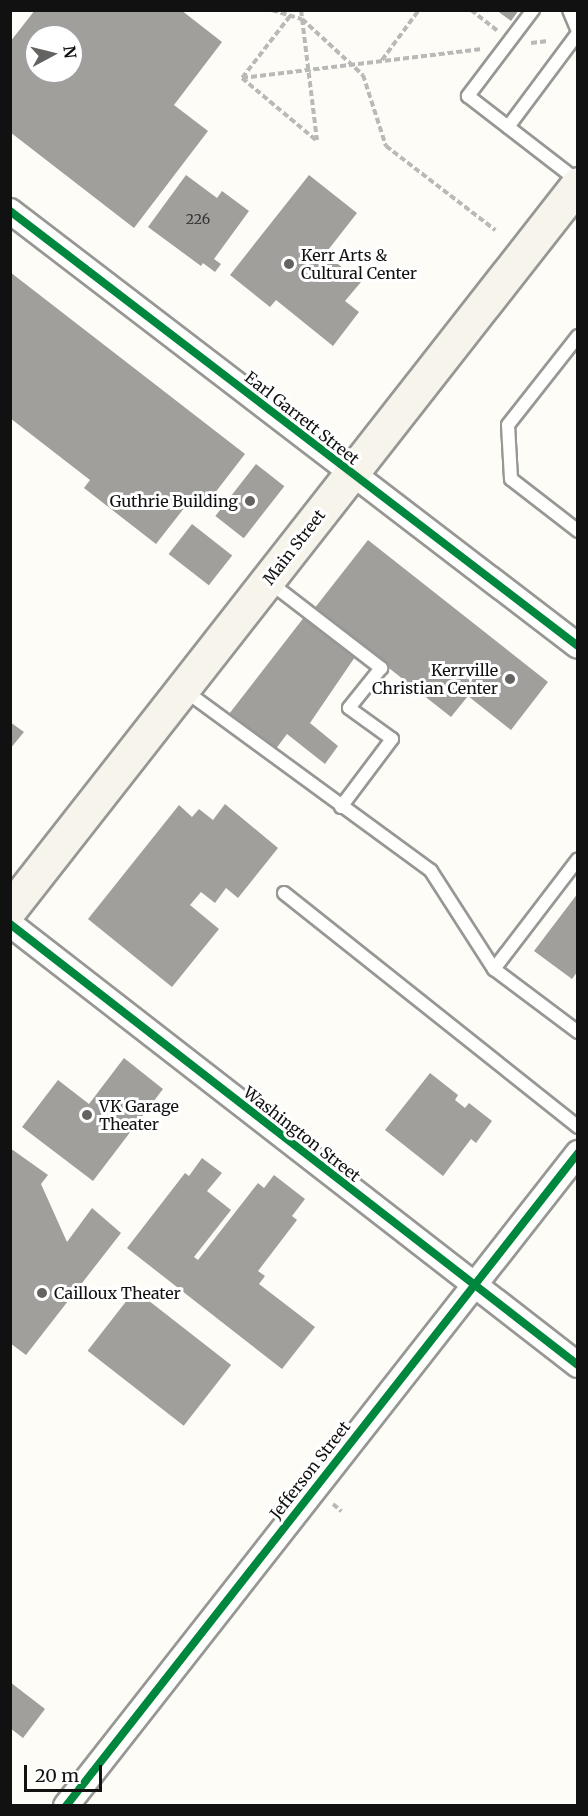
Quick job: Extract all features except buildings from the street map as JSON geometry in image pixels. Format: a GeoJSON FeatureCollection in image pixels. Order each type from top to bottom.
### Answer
{"type":"FeatureCollection","features":[{"type":"Feature","properties":{"kind":"main road","name":"Main Street"},"geometry":{"type":"LineString","coordinates":[[10,909],[184,690],[578,183]]}},
{"type":"Feature","properties":{"kind":"street","name":"Earl Garrett Street"},"geometry":{"type":"LineString","coordinates":[[10,211],[578,646]]}},
{"type":"Feature","properties":{"kind":"street","name":"Washington Street"},"geometry":{"type":"LineString","coordinates":[[10,924],[578,1365]]}},
{"type":"Feature","properties":{"kind":"street","name":"Jefferson Street"},"geometry":{"type":"LineString","coordinates":[[66,1806],[578,1153]]}},
{"type":"Feature","properties":{"kind":"lane"},"geometry":{"type":"LineString","coordinates":[[533,10],[468,96],[578,183]]}},
{"type":"Feature","properties":{"kind":"lane"},"geometry":{"type":"LineString","coordinates":[[508,127],[578,32],[569,10]]}},
{"type":"Feature","properties":{"kind":"lane"},"geometry":{"type":"LineString","coordinates":[[578,336],[508,425],[511,479],[578,531]]}},
{"type":"Feature","properties":{"kind":"lane"},"geometry":{"type":"LineString","coordinates":[[267,581],[381,668],[349,708],[392,740],[341,807]]}},
{"type":"Feature","properties":{"kind":"lane"},"geometry":{"type":"LineString","coordinates":[[184,690],[431,871],[494,969],[578,1032]]}},
{"type":"Feature","properties":{"kind":"lane"},"geometry":{"type":"LineString","coordinates":[[494,969],[578,859]]}},
{"type":"Feature","properties":{"kind":"lane"},"geometry":{"type":"LineString","coordinates":[[284,894],[578,1127]]}},
{"type":"Feature","properties":{"kind":"path"},"geometry":{"type":"LineString","coordinates":[[272,10],[302,19],[363,75],[386,146],[495,230]]}},
{"type":"Feature","properties":{"kind":"path"},"geometry":{"type":"LineString","coordinates":[[242,78],[317,141],[301,10]]}},
{"type":"Feature","properties":{"kind":"path"},"geometry":{"type":"LineString","coordinates":[[381,61],[419,10]]}},
{"type":"Feature","properties":{"kind":"path"},"geometry":{"type":"LineString","coordinates":[[471,10],[499,33],[495,40]]}},
{"type":"Feature","properties":{"kind":"path"},"geometry":{"type":"LineString","coordinates":[[242,78],[290,15]]}},
{"type":"Feature","properties":{"kind":"path"},"geometry":{"type":"LineString","coordinates":[[522,44],[552,40]]}},
{"type":"Feature","properties":{"kind":"path"},"geometry":{"type":"LineString","coordinates":[[242,78],[490,48]]}},
{"type":"Feature","properties":{"kind":"cycle path"},"geometry":{"type":"LineString","coordinates":[[10,211],[578,646]]}},
{"type":"Feature","properties":{"kind":"cycle path"},"geometry":{"type":"LineString","coordinates":[[10,924],[578,1365]]}},
{"type":"Feature","properties":{"kind":"cycle path"},"geometry":{"type":"LineString","coordinates":[[66,1806],[578,1153]]}},
{"type":"Feature","properties":{"kind":"place","name":"Kerr Arts & Cultural Center"},"geometry":{"type":"Point","coordinates":[289,264]}},
{"type":"Feature","properties":{"kind":"place","name":"Guthrie Building"},"geometry":{"type":"Point","coordinates":[250,501]}},
{"type":"Feature","properties":{"kind":"place","name":"Kerrville Christian Center"},"geometry":{"type":"Point","coordinates":[510,679]}},
{"type":"Feature","properties":{"kind":"place","name":"VK Garage Theater"},"geometry":{"type":"Point","coordinates":[87,1115]}},
{"type":"Feature","properties":{"kind":"place","name":"Cailloux Theater"},"geometry":{"type":"Point","coordinates":[42,1293]}}]}
